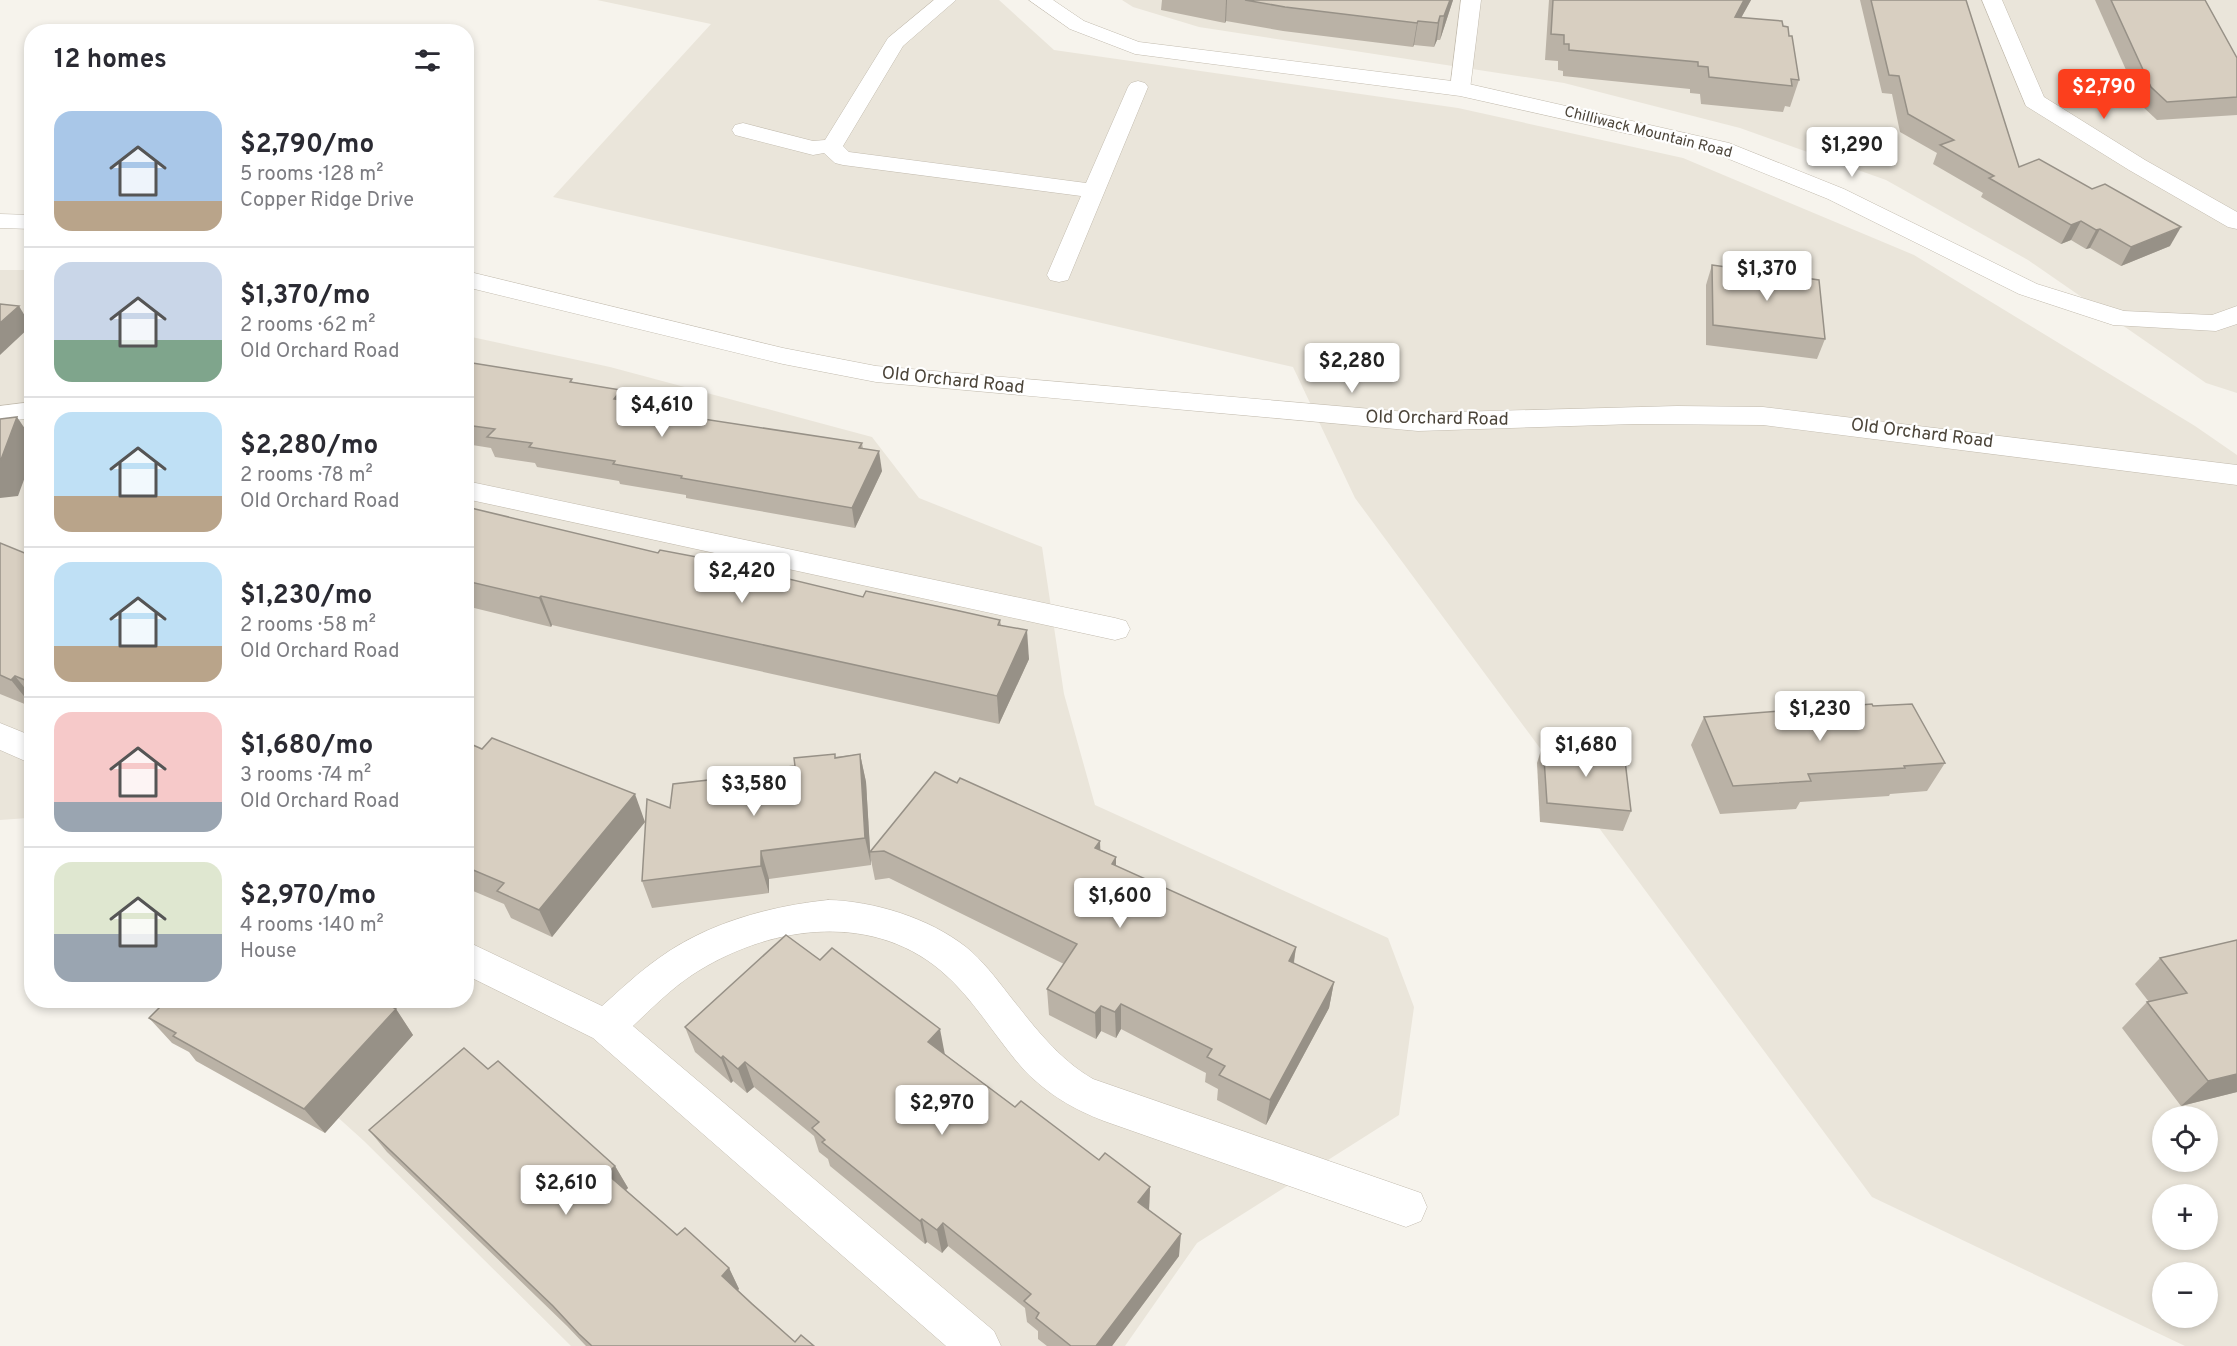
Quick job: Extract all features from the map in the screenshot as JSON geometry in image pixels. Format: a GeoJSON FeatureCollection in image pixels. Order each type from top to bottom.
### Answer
{"type":"FeatureCollection","features":[{"type":"Feature","properties":{"kind":"street","name":"Chilliwack Mountain Road"},"geometry":{"type":"LineString","coordinates":[[1039,0],[1077,25],[1135,48],[1460,89],[1721,148],[1836,194],[2028,289],[2122,319],[2216,323],[2237,314]]}},
{"type":"Feature","properties":{"kind":"street"},"geometry":{"type":"LineString","coordinates":[[1992,0],[2034,101],[2137,165],[2237,222]]}},
{"type":"Feature","properties":{"kind":"street"},"geometry":{"type":"LineString","coordinates":[[0,221],[24,222]]}},
{"type":"Feature","properties":{"kind":"street","name":"Old Orchard Road"},"geometry":{"type":"LineString","coordinates":[[474,281],[783,356],[876,374],[1418,422],[1503,422],[1713,414],[1763,416],[2237,475]]}},
{"type":"Feature","properties":{"kind":"lane"},"geometry":{"type":"LineString","coordinates":[[832,146],[895,42],[914,24],[946,0]]}},
{"type":"Feature","properties":{"kind":"lane"},"geometry":{"type":"LineString","coordinates":[[1460,89],[1472,0]]}},
{"type":"Feature","properties":{"kind":"lane"},"geometry":{"type":"LineString","coordinates":[[1059,275],[1138,87]]}},
{"type":"Feature","properties":{"kind":"lane"},"geometry":{"type":"LineString","coordinates":[[743,130],[813,148],[832,146]]}},
{"type":"Feature","properties":{"kind":"lane"},"geometry":{"type":"LineString","coordinates":[[832,146],[835,153],[843,158],[1095,191]]}},
{"type":"Feature","properties":{"kind":"lane"},"geometry":{"type":"LineString","coordinates":[[0,414],[24,411]]}},
{"type":"Feature","properties":{"kind":"lane"},"geometry":{"type":"LineString","coordinates":[[474,492],[1115,628]]}},
{"type":"Feature","properties":{"kind":"lane"},"geometry":{"type":"LineString","coordinates":[[0,736],[24,747]]}},
{"type":"Feature","properties":{"kind":"lane"},"geometry":{"type":"LineString","coordinates":[[606,1026],[681,962],[724,941],[777,923],[830,915],[873,921],[916,936],[954,959],[1041,1060],[1071,1087],[1104,1103],[1406,1207]]}},
{"type":"Feature","properties":{"kind":"lane"},"geometry":{"type":"LineString","coordinates":[[474,961],[606,1026],[980,1346]]}},
{"type":"Feature","properties":{"kind":"shaded area"},"geometry":{"type":"Polygon","coordinates":[[[597,0],[999,0],[1054,50],[1458,108],[1683,158],[1914,255],[2195,426],[2237,455],[2237,1346],[2185,1346],[1872,1197],[1355,498],[1293,367],[553,197],[711,24],[597,0]]]}},
{"type":"Feature","properties":{"kind":"shaded area"},"geometry":{"type":"Polygon","coordinates":[[[1122,0],[2237,0],[2237,393],[2206,383],[2028,260],[1886,180],[1740,128],[1564,83],[1199,27],[1133,7],[1122,0]]]}},
{"type":"Feature","properties":{"kind":"shaded area"},"geometry":{"type":"Polygon","coordinates":[[[0,270],[24,270],[24,818],[0,820],[0,270]]]}},
{"type":"Feature","properties":{"kind":"shaded area"},"geometry":{"type":"Polygon","coordinates":[[[474,338],[610,367],[872,437],[919,498],[1042,547],[1064,694],[1095,805],[1388,938],[1414,1007],[1399,1115],[1197,1243],[1125,1346],[571,1346],[364,1141],[217,1008],[474,1008],[474,338]]]}},
{"type":"Feature","properties":{"kind":"building"},"geometry":{"type":"Polygon","coordinates":[[[1245,0],[1450,0],[1444,16],[1440,16],[1438,23],[1418,21],[1417,23],[1245,0]]]}},
{"type":"Feature","properties":{"kind":"building"},"geometry":{"type":"Polygon","coordinates":[[[1553,0],[1744,0],[1735,17],[1782,21],[1783,26],[1788,27],[1789,36],[1792,36],[1799,80],[1791,79],[1792,86],[1709,77],[1708,67],[1698,66],[1698,62],[1569,50],[1569,44],[1564,44],[1564,35],[1551,34],[1553,0]]]}},
{"type":"Feature","properties":{"kind":"building"},"geometry":{"type":"Polygon","coordinates":[[[1871,0],[1966,0],[2019,167],[2039,159],[2092,189],[2105,184],[2181,227],[2131,247],[2081,221],[2071,225],[1989,178],[1994,176],[1940,145],[1954,140],[1908,114],[1899,76],[1889,75],[1871,0]]]}},
{"type":"Feature","properties":{"kind":"building"},"geometry":{"type":"Polygon","coordinates":[[[2111,0],[2205,0],[2237,58],[2237,97],[2167,102],[2151,87],[2111,0]]]}},
{"type":"Feature","properties":{"kind":"building"},"geometry":{"type":"Polygon","coordinates":[[[1712,265],[1819,280],[1825,339],[1713,325],[1712,265]]]}},
{"type":"Feature","properties":{"kind":"building"},"geometry":{"type":"Polygon","coordinates":[[[0,304],[19,306],[0,323],[0,304]]]}},
{"type":"Feature","properties":{"kind":"building"},"geometry":{"type":"Polygon","coordinates":[[[474,363],[572,379],[570,382],[621,390],[614,399],[628,401],[624,407],[862,443],[859,448],[879,451],[852,508],[681,478],[682,476],[613,464],[615,461],[529,447],[532,443],[487,437],[495,429],[474,426],[474,363]]]}},
{"type":"Feature","properties":{"kind":"building"},"geometry":{"type":"Polygon","coordinates":[[[17,417],[0,462],[0,419],[17,417]]]}},
{"type":"Feature","properties":{"kind":"building"},"geometry":{"type":"Polygon","coordinates":[[[474,509],[658,553],[660,550],[702,558],[863,597],[866,591],[955,610],[1000,620],[998,625],[1027,630],[997,696],[541,596],[539,598],[474,583],[474,509]]]}},
{"type":"Feature","properties":{"kind":"building"},"geometry":{"type":"Polygon","coordinates":[[[0,543],[24,553],[24,680],[15,676],[11,680],[0,675],[0,543]]]}},
{"type":"Feature","properties":{"kind":"building"},"geometry":{"type":"Polygon","coordinates":[[[1872,704],[1873,706],[1912,704],[1945,763],[1808,774],[1811,781],[1733,786],[1704,717],[1872,704]]]}},
{"type":"Feature","properties":{"kind":"building"},"geometry":{"type":"Polygon","coordinates":[[[492,738],[635,794],[539,910],[497,891],[504,883],[474,870],[474,746],[482,749],[492,738]]]}},
{"type":"Feature","properties":{"kind":"building"},"geometry":{"type":"Polygon","coordinates":[[[1543,744],[1624,752],[1631,811],[1547,803],[1543,744]]]}},
{"type":"Feature","properties":{"kind":"building"},"geometry":{"type":"Polygon","coordinates":[[[835,754],[835,758],[860,754],[865,838],[761,851],[761,866],[642,881],[647,799],[670,808],[673,784],[753,775],[753,771],[795,766],[794,758],[835,754]]]}},
{"type":"Feature","properties":{"kind":"building"},"geometry":{"type":"Polygon","coordinates":[[[935,772],[957,783],[960,778],[1100,841],[1095,848],[1116,857],[1112,864],[1296,947],[1289,961],[1334,982],[1270,1100],[1219,1075],[1225,1066],[1207,1057],[1212,1049],[1121,1004],[1115,1012],[1101,1006],[1095,1013],[1047,989],[1077,944],[884,851],[870,852],[935,772]]]}},
{"type":"Feature","properties":{"kind":"building"},"geometry":{"type":"Polygon","coordinates":[[[786,935],[820,960],[832,948],[940,1029],[928,1042],[1015,1107],[1021,1101],[1099,1160],[1105,1153],[1150,1187],[1138,1202],[1181,1234],[1096,1346],[1071,1346],[1036,1318],[1039,1313],[1024,1301],[1031,1294],[943,1223],[937,1230],[922,1219],[920,1221],[822,1142],[825,1140],[812,1128],[819,1122],[745,1062],[738,1069],[723,1056],[721,1058],[685,1027],[786,935]]]}},
{"type":"Feature","properties":{"kind":"building"},"geometry":{"type":"Polygon","coordinates":[[[2237,940],[2237,1074],[2208,1081],[2147,1002],[2187,993],[2160,958],[2237,940]]]}},
{"type":"Feature","properties":{"kind":"building"},"geometry":{"type":"Polygon","coordinates":[[[159,1008],[396,1009],[304,1109],[173,1036],[176,1033],[149,1018],[159,1008]]]}},
{"type":"Feature","properties":{"kind":"building"},"geometry":{"type":"Polygon","coordinates":[[[464,1048],[488,1069],[498,1061],[615,1166],[607,1174],[677,1235],[685,1228],[729,1268],[722,1276],[795,1342],[801,1335],[814,1346],[592,1346],[369,1130],[464,1048]]]}}]}
